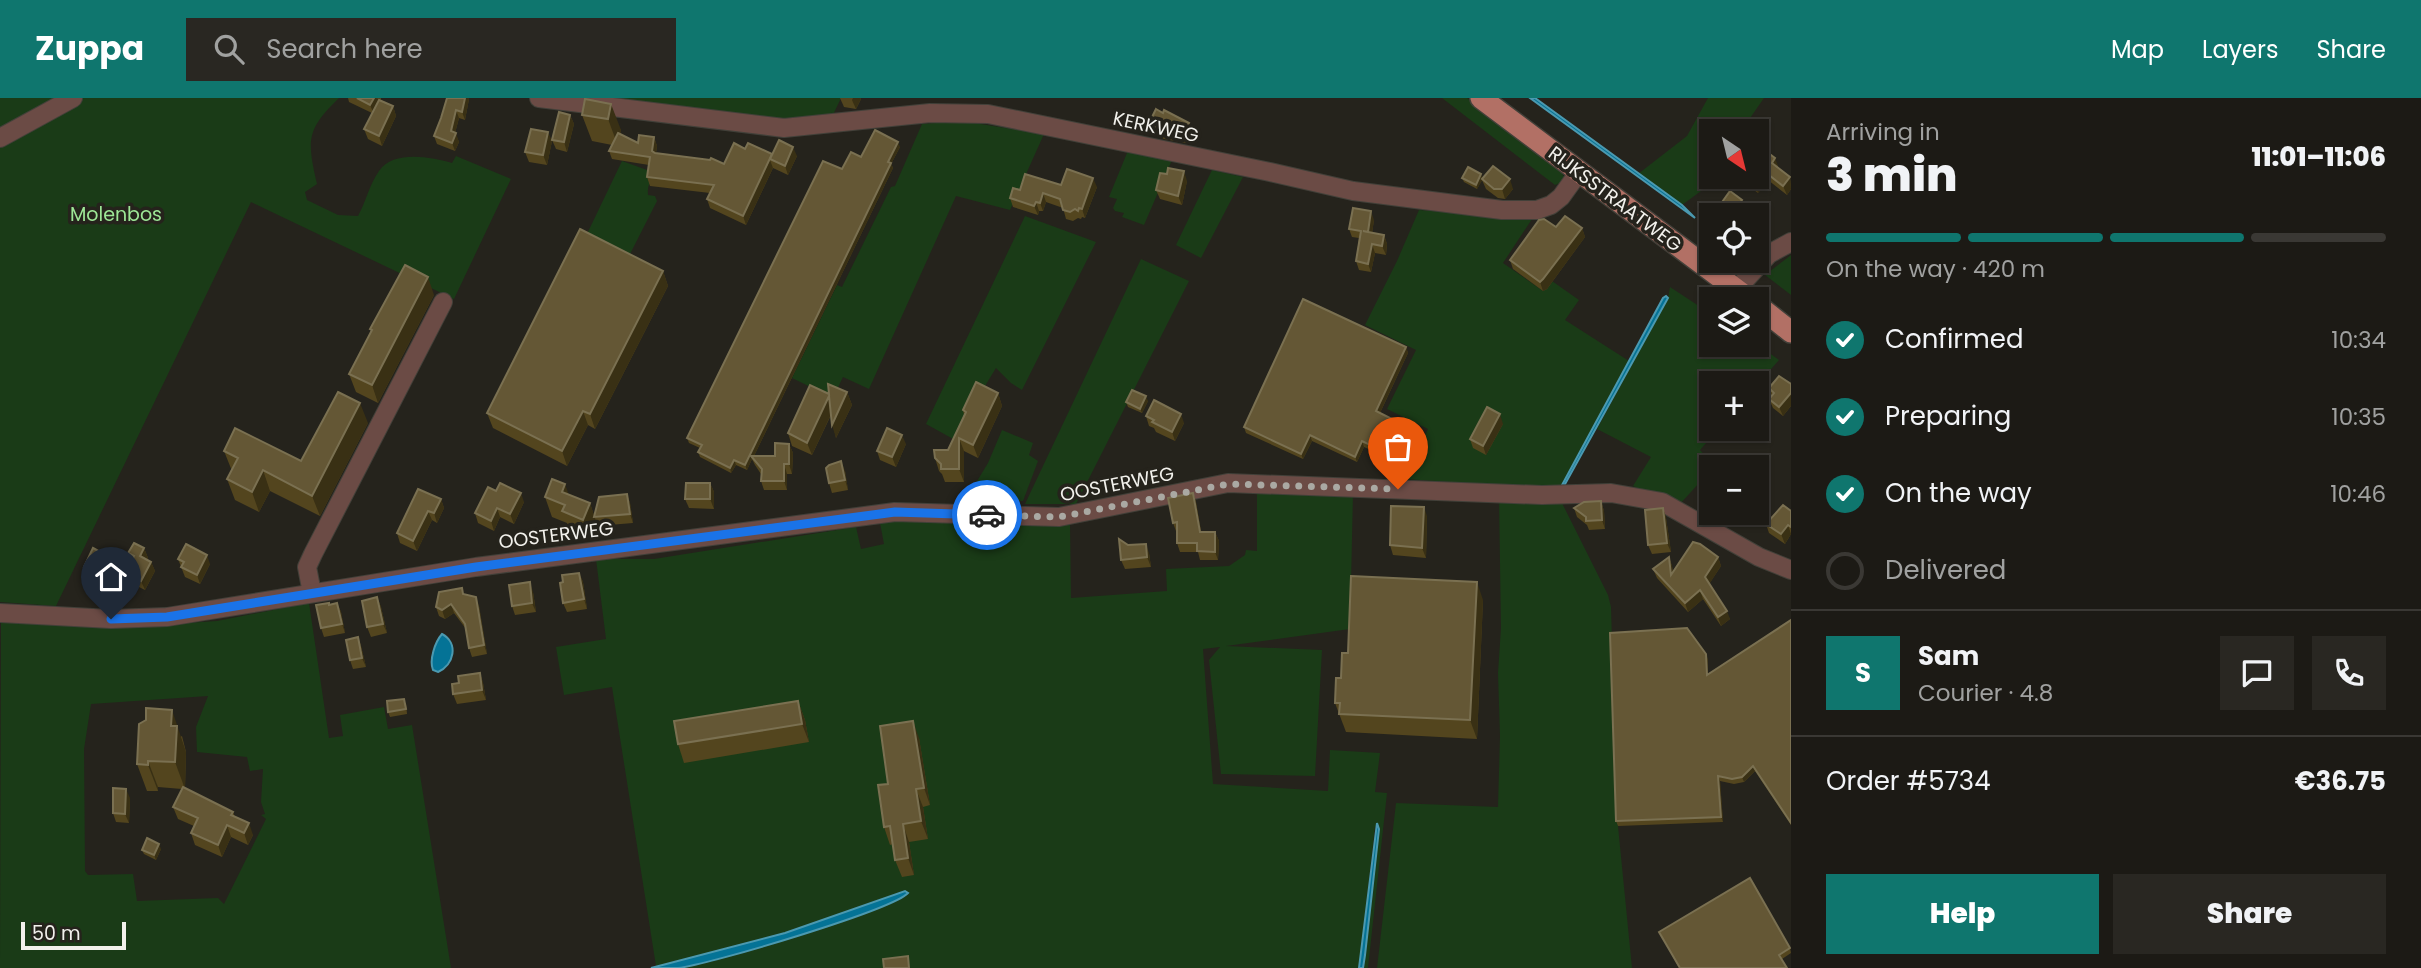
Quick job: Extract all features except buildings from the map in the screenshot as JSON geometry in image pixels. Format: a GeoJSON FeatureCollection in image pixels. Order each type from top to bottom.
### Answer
{"type":"FeatureCollection","features":[{"type":"Feature","properties":{"kind":"main road","name":"RIJKSSTRAATWEG"},"geometry":{"type":"LineString","coordinates":[[1481,98],[1731,287]]}},
{"type":"Feature","properties":{"kind":"main road"},"geometry":{"type":"LineString","coordinates":[[1769,315],[1791,332]]}},
{"type":"Feature","properties":{"kind":"street"},"geometry":{"type":"LineString","coordinates":[[0,138],[73,98]]}},
{"type":"Feature","properties":{"kind":"street","name":"KERKWEG"},"geometry":{"type":"LineString","coordinates":[[539,98],[784,128],[930,113],[988,114],[1353,191],[1502,210],[1537,210],[1551,205],[1561,197],[1579,172]]}},
{"type":"Feature","properties":{"kind":"street"},"geometry":{"type":"LineString","coordinates":[[1746,287],[1760,262],[1785,245]]}},
{"type":"Feature","properties":{"kind":"street"},"geometry":{"type":"LineString","coordinates":[[312,593],[307,567],[443,302]]}},
{"type":"Feature","properties":{"kind":"street","name":"OOSTERWEG"},"geometry":{"type":"LineString","coordinates":[[0,613],[111,619],[167,617],[476,567],[895,512],[1059,517],[1228,484],[1542,495],[1611,493],[1662,502],[1759,558],[1791,570]]}},
{"type":"Feature","properties":{"kind":"green space","name":"Molenbos"},"geometry":{"type":"Polygon","coordinates":[[[0,98],[339,98],[320,119],[312,136],[317,184],[305,192],[307,200],[338,215],[358,216],[379,171],[393,160],[423,157],[452,163],[456,156],[511,179],[454,299],[251,202],[56,606],[0,602],[0,98]]]}},
{"type":"Feature","properties":{"kind":"green space"},"geometry":{"type":"Polygon","coordinates":[[[591,98],[841,98],[832,117],[802,119],[741,117],[591,98]]]}},
{"type":"Feature","properties":{"kind":"green space"},"geometry":{"type":"Polygon","coordinates":[[[1442,98],[1467,98],[1560,170],[1564,177],[1562,182],[1555,185],[1442,98]]]}},
{"type":"Feature","properties":{"kind":"green space"},"geometry":{"type":"Polygon","coordinates":[[[1708,98],[1764,98],[1749,119],[1699,119],[1699,189],[1704,189],[1682,205],[1638,174],[1687,136],[1708,98]]]}},
{"type":"Feature","properties":{"kind":"green space"},"geometry":{"type":"Polygon","coordinates":[[[962,121],[1044,134],[1010,210],[956,196],[869,389],[843,377],[833,398],[792,378],[837,285],[842,287],[891,187],[895,186],[922,124],[962,121]]]}},
{"type":"Feature","properties":{"kind":"green space"},"geometry":{"type":"Polygon","coordinates":[[[1130,150],[1172,160],[1144,225],[1122,217],[1124,213],[1113,208],[1117,199],[1109,197],[1130,150]]]}},
{"type":"Feature","properties":{"kind":"green space"},"geometry":{"type":"Polygon","coordinates":[[[622,161],[661,175],[649,185],[648,195],[655,196],[657,201],[629,256],[586,236],[622,161]]]}},
{"type":"Feature","properties":{"kind":"green space"},"geometry":{"type":"Polygon","coordinates":[[[1212,170],[1243,177],[1201,258],[1176,245],[1212,170]]]}},
{"type":"Feature","properties":{"kind":"green space"},"geometry":{"type":"Polygon","coordinates":[[[1419,210],[1532,219],[1503,263],[1543,291],[1552,281],[1579,300],[1565,320],[1629,361],[1562,485],[1547,488],[1404,479],[1428,429],[1387,409],[1416,350],[1365,325],[1419,210]]]}},
{"type":"Feature","properties":{"kind":"green space"},"geometry":{"type":"Polygon","coordinates":[[[1025,216],[1096,242],[1022,390],[996,368],[985,386],[982,386],[955,440],[926,424],[1025,216]]]}},
{"type":"Feature","properties":{"kind":"green space"},"geometry":{"type":"Polygon","coordinates":[[[1791,255],[1791,295],[1765,275],[1791,255]]]}},
{"type":"Feature","properties":{"kind":"green space"},"geometry":{"type":"Polygon","coordinates":[[[1141,259],[1189,281],[1076,504],[1025,504],[1141,259]]]}},
{"type":"Feature","properties":{"kind":"green space"},"geometry":{"type":"Polygon","coordinates":[[[1670,287],[1699,306],[1699,357],[1769,357],[1769,353],[1779,360],[1769,371],[1699,371],[1699,441],[1708,441],[1700,450],[1704,455],[1699,455],[1699,483],[1679,505],[1633,486],[1651,457],[1597,429],[1668,298],[1670,287]]]}},
{"type":"Feature","properties":{"kind":"green space"},"geometry":{"type":"Polygon","coordinates":[[[1002,430],[1033,443],[1029,455],[1038,461],[1023,501],[968,501],[988,463],[1002,430]]]}},
{"type":"Feature","properties":{"kind":"green space"},"geometry":{"type":"Polygon","coordinates":[[[1257,492],[1353,493],[1350,629],[1226,646],[1322,650],[1315,776],[1221,774],[1209,660],[1220,647],[1203,649],[1213,784],[1328,791],[1330,750],[1380,753],[1375,792],[1387,793],[1368,968],[1363,968],[1379,826],[1375,827],[1359,968],[651,968],[656,966],[612,687],[564,695],[556,647],[606,639],[596,559],[654,559],[856,527],[861,549],[884,544],[880,523],[904,518],[1070,523],[1071,598],[1167,591],[1166,569],[1229,566],[1245,555],[1246,550],[1257,551],[1257,492]]]}},
{"type":"Feature","properties":{"kind":"green space"},"geometry":{"type":"Polygon","coordinates":[[[1499,497],[1562,503],[1608,595],[1611,607],[1617,816],[1632,968],[1377,968],[1396,803],[1498,807],[1498,673],[1501,628],[1499,497]]]}},
{"type":"Feature","properties":{"kind":"green space"},"geometry":{"type":"Polygon","coordinates":[[[309,603],[329,738],[343,736],[340,715],[384,707],[388,729],[412,725],[451,968],[0,968],[1,621],[102,626],[217,621],[309,603]],[[208,696],[91,704],[84,749],[85,871],[88,875],[133,874],[137,901],[218,898],[224,904],[266,819],[261,815],[265,814],[261,802],[263,769],[250,771],[247,757],[197,752],[196,727],[208,696]]]}},
{"type":"Feature","properties":{"kind":"water"},"geometry":{"type":"Polygon","coordinates":[[[1530,98],[1535,98],[1682,205],[1695,218],[1530,98]]]}},
{"type":"Feature","properties":{"kind":"water"},"geometry":{"type":"Polygon","coordinates":[[[1663,298],[1668,298],[1564,486],[1562,485],[1663,298]]]}},
{"type":"Feature","properties":{"kind":"water"},"geometry":{"type":"Polygon","coordinates":[[[442,634],[451,643],[452,654],[448,664],[438,672],[433,670],[432,656],[442,634]]]}},
{"type":"Feature","properties":{"kind":"water"},"geometry":{"type":"Polygon","coordinates":[[[1377,823],[1379,829],[1365,955],[1363,968],[1359,968],[1377,823]]]}},
{"type":"Feature","properties":{"kind":"water"},"geometry":{"type":"Polygon","coordinates":[[[905,891],[908,893],[895,901],[870,911],[760,947],[696,965],[651,968],[785,933],[905,891]]]}},
{"type":"Feature","properties":{"kind":"way so far"},"geometry":{"type":"LineString","coordinates":[[987,515],[1059,517],[1228,484],[1398,489]]}},
{"type":"Feature","properties":{"kind":"route"},"geometry":{"type":"LineString","coordinates":[[111,619],[167,617],[476,567],[895,512],[987,515]]}}]}
